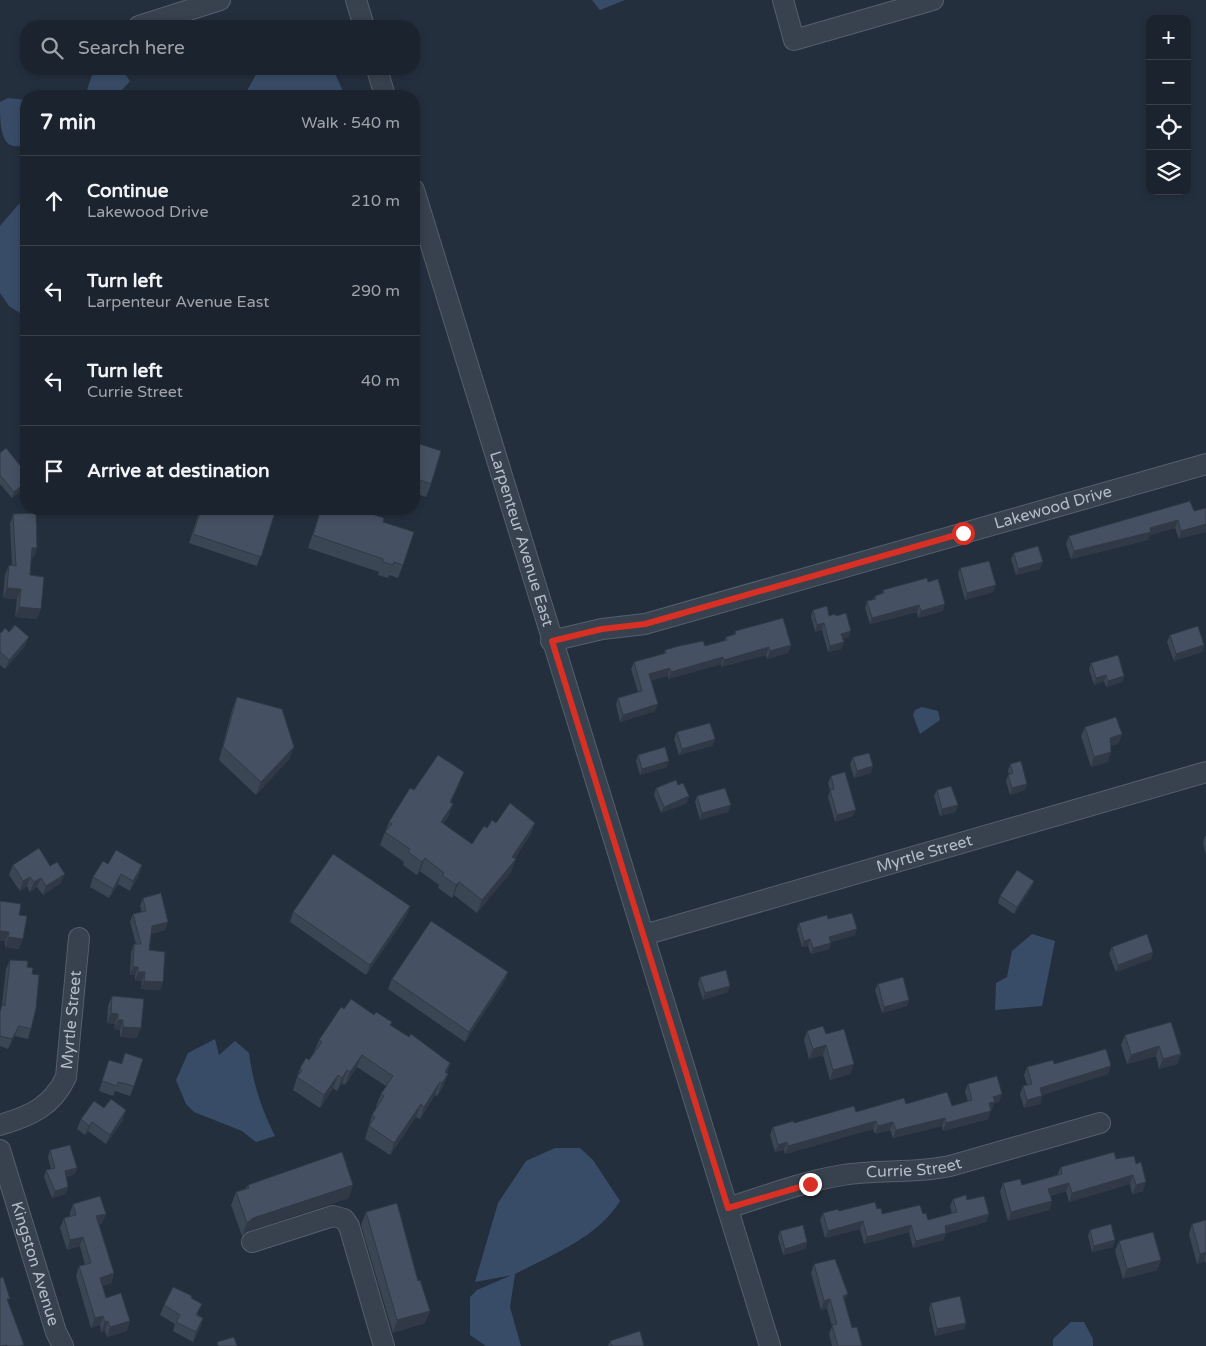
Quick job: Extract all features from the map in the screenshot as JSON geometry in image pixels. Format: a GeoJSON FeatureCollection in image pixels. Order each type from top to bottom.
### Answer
{"type":"FeatureCollection","features":[{"type":"Feature","properties":{"kind":"street"},"geometry":{"type":"LineString","coordinates":[[158,20],[220,0]]}},
{"type":"Feature","properties":{"kind":"street"},"geometry":{"type":"LineString","coordinates":[[356,0],[362,20]]}},
{"type":"Feature","properties":{"kind":"street"},"geometry":{"type":"LineString","coordinates":[[783,0],[794,40],[933,0]]}},
{"type":"Feature","properties":{"kind":"street"},"geometry":{"type":"LineString","coordinates":[[379,75],[383,90]]}},
{"type":"Feature","properties":{"kind":"street","name":"Larpenteur Avenue East"},"geometry":{"type":"LineString","coordinates":[[420,210],[770,1346]]}},
{"type":"Feature","properties":{"kind":"street","name":"Lakewood Drive"},"geometry":{"type":"LineString","coordinates":[[552,641],[602,629],[645,624],[1206,464]]}},
{"type":"Feature","properties":{"kind":"street","name":"Myrtle Street"},"geometry":{"type":"LineString","coordinates":[[644,935],[1206,772]]}},
{"type":"Feature","properties":{"kind":"street","name":"Myrtle Street"},"geometry":{"type":"LineString","coordinates":[[0,1125],[39,1111],[55,1096],[66,1077],[79,938]]}},
{"type":"Feature","properties":{"kind":"street","name":"Currie Street"},"geometry":{"type":"LineString","coordinates":[[728,1208],[842,1175],[866,1172],[926,1172],[1100,1123]]}},
{"type":"Feature","properties":{"kind":"street","name":"Kingston Avenue"},"geometry":{"type":"LineString","coordinates":[[0,1150],[56,1332],[63,1346]]}},
{"type":"Feature","properties":{"kind":"street"},"geometry":{"type":"LineString","coordinates":[[252,1242],[333,1216],[344,1219],[349,1226],[384,1346]]}},
{"type":"Feature","properties":{"kind":"water"},"geometry":{"type":"Polygon","coordinates":[[[592,0],[625,0],[600,10],[592,0]]]}},
{"type":"Feature","properties":{"kind":"water"},"geometry":{"type":"Polygon","coordinates":[[[92,75],[126,75],[130,81],[122,90],[87,90],[92,75]]]}},
{"type":"Feature","properties":{"kind":"water"},"geometry":{"type":"Polygon","coordinates":[[[256,75],[336,75],[342,90],[248,90],[256,75]]]}},
{"type":"Feature","properties":{"kind":"water"},"geometry":{"type":"Polygon","coordinates":[[[8,98],[20,99],[20,145],[11,145],[6,142],[3,136],[0,120],[0,102],[8,98]]]}},
{"type":"Feature","properties":{"kind":"water"},"geometry":{"type":"Polygon","coordinates":[[[20,203],[20,313],[9,306],[0,293],[0,226],[20,203]]]}},
{"type":"Feature","properties":{"kind":"water"},"geometry":{"type":"Polygon","coordinates":[[[922,707],[938,711],[940,720],[920,734],[913,715],[915,710],[922,707]]]}},
{"type":"Feature","properties":{"kind":"water"},"geometry":{"type":"Polygon","coordinates":[[[1032,934],[1055,941],[1042,1006],[995,1010],[996,983],[1007,977],[1012,951],[1032,934]]]}},
{"type":"Feature","properties":{"kind":"water"},"geometry":{"type":"Polygon","coordinates":[[[215,1039],[219,1055],[235,1041],[249,1053],[258,1095],[275,1136],[256,1142],[242,1131],[194,1112],[186,1104],[176,1080],[188,1053],[215,1039]]]}},
{"type":"Feature","properties":{"kind":"water"},"geometry":{"type":"Polygon","coordinates":[[[555,1148],[580,1148],[593,1160],[620,1201],[610,1214],[587,1235],[559,1252],[515,1274],[510,1307],[521,1346],[486,1346],[470,1335],[470,1297],[477,1290],[512,1275],[475,1282],[498,1203],[526,1161],[555,1148]]]}},
{"type":"Feature","properties":{"kind":"water"},"geometry":{"type":"Polygon","coordinates":[[[1071,1322],[1084,1322],[1093,1339],[1093,1346],[1053,1346],[1053,1339],[1071,1322]]]}},
{"type":"Feature","properties":{"kind":"building"},"geometry":{"type":"Polygon","coordinates":[[[420,444],[441,451],[431,484],[420,480],[420,444]]]}},
{"type":"Feature","properties":{"kind":"building"},"geometry":{"type":"Polygon","coordinates":[[[6,448],[20,466],[20,487],[14,492],[0,475],[0,453],[6,448]]]}},
{"type":"Feature","properties":{"kind":"building"},"geometry":{"type":"Polygon","coordinates":[[[1190,501],[1194,511],[1206,508],[1206,524],[1181,531],[1178,520],[1150,528],[1151,532],[1074,551],[1069,536],[1190,501]]]}},
{"type":"Feature","properties":{"kind":"building"},"geometry":{"type":"Polygon","coordinates":[[[13,514],[36,515],[37,548],[32,548],[30,575],[44,577],[41,609],[19,607],[21,589],[7,588],[9,565],[16,566],[13,514]]]}},
{"type":"Feature","properties":{"kind":"building"},"geometry":{"type":"Polygon","coordinates":[[[199,515],[274,515],[261,557],[193,534],[199,515]]]}},
{"type":"Feature","properties":{"kind":"building"},"geometry":{"type":"Polygon","coordinates":[[[319,515],[375,515],[384,518],[383,522],[414,532],[403,565],[394,562],[393,565],[383,562],[383,559],[313,535],[319,515]]]}},
{"type":"Feature","properties":{"kind":"building"},"geometry":{"type":"Polygon","coordinates":[[[1038,546],[1043,562],[1018,569],[1014,553],[1038,546]]]}},
{"type":"Feature","properties":{"kind":"building"},"geometry":{"type":"Polygon","coordinates":[[[989,561],[996,585],[967,593],[960,568],[989,561]]]}},
{"type":"Feature","properties":{"kind":"building"},"geometry":{"type":"Polygon","coordinates":[[[927,578],[928,582],[938,579],[945,604],[921,611],[919,605],[872,618],[867,601],[876,599],[875,596],[884,593],[883,590],[927,578]]]}},
{"type":"Feature","properties":{"kind":"building"},"geometry":{"type":"Polygon","coordinates":[[[827,606],[829,616],[846,613],[851,631],[841,634],[844,642],[830,646],[824,623],[817,625],[813,610],[827,606]]]}},
{"type":"Feature","properties":{"kind":"building"},"geometry":{"type":"Polygon","coordinates":[[[783,618],[791,645],[770,651],[769,647],[724,660],[723,657],[671,672],[670,668],[649,674],[658,704],[623,715],[618,698],[642,691],[634,662],[666,653],[665,650],[679,646],[703,641],[705,646],[727,640],[726,637],[736,634],[735,631],[783,618]]]}},
{"type":"Feature","properties":{"kind":"building"},"geometry":{"type":"Polygon","coordinates":[[[15,625],[29,637],[9,660],[0,652],[0,632],[5,628],[9,632],[15,625]]]}},
{"type":"Feature","properties":{"kind":"building"},"geometry":{"type":"Polygon","coordinates":[[[1198,626],[1204,645],[1176,654],[1170,635],[1198,626]]]}},
{"type":"Feature","properties":{"kind":"building"},"geometry":{"type":"Polygon","coordinates":[[[1118,655],[1124,676],[1108,681],[1106,675],[1096,678],[1091,663],[1118,655]]]}},
{"type":"Feature","properties":{"kind":"building"},"geometry":{"type":"Polygon","coordinates":[[[237,697],[282,709],[294,747],[261,782],[223,747],[237,697]]]}},
{"type":"Feature","properties":{"kind":"building"},"geometry":{"type":"Polygon","coordinates":[[[1116,717],[1122,734],[1110,738],[1111,752],[1094,757],[1085,727],[1116,717]]]}},
{"type":"Feature","properties":{"kind":"building"},"geometry":{"type":"Polygon","coordinates":[[[710,723],[715,739],[682,749],[677,732],[710,723]]]}},
{"type":"Feature","properties":{"kind":"building"},"geometry":{"type":"Polygon","coordinates":[[[665,747],[669,761],[642,769],[638,755],[665,747]]]}},
{"type":"Feature","properties":{"kind":"building"},"geometry":{"type":"Polygon","coordinates":[[[869,753],[873,766],[857,771],[853,757],[869,753]]]}},
{"type":"Feature","properties":{"kind":"building"},"geometry":{"type":"Polygon","coordinates":[[[438,755],[464,772],[450,802],[453,804],[441,822],[472,844],[484,826],[487,828],[492,820],[496,823],[510,803],[535,823],[512,857],[516,859],[482,900],[459,882],[456,885],[442,875],[444,873],[425,858],[422,862],[408,852],[410,849],[385,832],[392,824],[389,822],[410,788],[414,790],[438,755]]]}},
{"type":"Feature","properties":{"kind":"building"},"geometry":{"type":"Polygon","coordinates":[[[1021,761],[1027,784],[1012,788],[1008,775],[1013,773],[1010,764],[1021,761]]]}},
{"type":"Feature","properties":{"kind":"building"},"geometry":{"type":"Polygon","coordinates":[[[845,772],[856,810],[837,815],[830,790],[834,789],[831,776],[845,772]]]}},
{"type":"Feature","properties":{"kind":"building"},"geometry":{"type":"Polygon","coordinates":[[[676,780],[678,785],[683,783],[689,796],[664,807],[656,788],[676,780]]]}},
{"type":"Feature","properties":{"kind":"building"},"geometry":{"type":"Polygon","coordinates":[[[951,786],[958,805],[942,809],[937,790],[951,786]]]}},
{"type":"Feature","properties":{"kind":"building"},"geometry":{"type":"Polygon","coordinates":[[[725,788],[731,805],[702,813],[697,796],[725,788]]]}},
{"type":"Feature","properties":{"kind":"building"},"geometry":{"type":"Polygon","coordinates":[[[39,848],[50,866],[57,862],[65,874],[46,886],[41,878],[34,882],[30,877],[23,881],[13,865],[39,848]]]}},
{"type":"Feature","properties":{"kind":"building"},"geometry":{"type":"Polygon","coordinates":[[[116,850],[142,865],[133,881],[121,874],[113,889],[93,877],[103,861],[108,864],[116,850]]]}},
{"type":"Feature","properties":{"kind":"building"},"geometry":{"type":"Polygon","coordinates":[[[333,854],[410,906],[370,965],[293,912],[333,854]]]}},
{"type":"Feature","properties":{"kind":"building"},"geometry":{"type":"Polygon","coordinates":[[[1017,870],[1034,881],[1017,907],[1000,896],[1017,870]]]}},
{"type":"Feature","properties":{"kind":"building"},"geometry":{"type":"Polygon","coordinates":[[[161,893],[168,922],[152,926],[149,950],[165,952],[163,982],[144,981],[145,972],[138,972],[138,967],[133,967],[134,944],[141,944],[133,914],[146,911],[143,898],[161,893]]]}},
{"type":"Feature","properties":{"kind":"building"},"geometry":{"type":"Polygon","coordinates":[[[0,901],[21,904],[19,915],[27,916],[23,939],[8,937],[9,932],[0,931],[0,901]]]}},
{"type":"Feature","properties":{"kind":"building"},"geometry":{"type":"Polygon","coordinates":[[[852,913],[857,929],[829,937],[831,943],[813,948],[810,939],[804,941],[799,923],[827,915],[828,919],[852,913]]]}},
{"type":"Feature","properties":{"kind":"building"},"geometry":{"type":"Polygon","coordinates":[[[431,921],[508,972],[469,1032],[392,979],[431,921]]]}},
{"type":"Feature","properties":{"kind":"building"},"geometry":{"type":"Polygon","coordinates":[[[1147,934],[1153,952],[1118,965],[1112,947],[1147,934]]]}},
{"type":"Feature","properties":{"kind":"building"},"geometry":{"type":"Polygon","coordinates":[[[10,960],[28,961],[27,967],[33,968],[32,974],[39,975],[36,1008],[31,1029],[19,1026],[12,1039],[0,1036],[0,1012],[2,1005],[5,1006],[10,960]]]}},
{"type":"Feature","properties":{"kind":"building"},"geometry":{"type":"Polygon","coordinates":[[[726,970],[730,986],[705,993],[700,977],[726,970]]]}},
{"type":"Feature","properties":{"kind":"building"},"geometry":{"type":"Polygon","coordinates":[[[903,977],[909,1000],[884,1007],[878,984],[903,977]]]}},
{"type":"Feature","properties":{"kind":"building"},"geometry":{"type":"Polygon","coordinates":[[[112,996],[144,999],[141,1028],[123,1027],[123,1020],[118,1020],[118,1014],[111,1013],[112,996]]]}},
{"type":"Feature","properties":{"kind":"building"},"geometry":{"type":"Polygon","coordinates":[[[351,999],[374,1015],[376,1012],[392,1022],[390,1025],[409,1037],[411,1034],[450,1063],[445,1072],[448,1074],[442,1083],[440,1082],[424,1107],[421,1104],[394,1143],[369,1126],[375,1117],[372,1115],[384,1096],[381,1094],[393,1076],[362,1055],[350,1072],[347,1070],[342,1078],[338,1075],[324,1095],[297,1077],[302,1070],[300,1068],[306,1058],[309,1060],[322,1042],[319,1040],[341,1007],[344,1009],[351,999]]]}},
{"type":"Feature","properties":{"kind":"building"},"geometry":{"type":"Polygon","coordinates":[[[1171,1022],[1181,1054],[1163,1059],[1159,1046],[1131,1055],[1125,1035],[1171,1022]]]}},
{"type":"Feature","properties":{"kind":"building"},"geometry":{"type":"Polygon","coordinates":[[[823,1026],[826,1034],[844,1029],[854,1064],[833,1070],[826,1045],[813,1049],[807,1031],[823,1026]]]}},
{"type":"Feature","properties":{"kind":"building"},"geometry":{"type":"Polygon","coordinates":[[[1106,1049],[1111,1066],[1040,1088],[1042,1096],[1027,1100],[1023,1086],[1032,1084],[1027,1067],[1053,1060],[1054,1064],[1106,1049]]]}},
{"type":"Feature","properties":{"kind":"building"},"geometry":{"type":"Polygon","coordinates":[[[125,1053],[143,1059],[134,1086],[118,1082],[117,1086],[102,1081],[109,1060],[122,1064],[125,1053]]]}},
{"type":"Feature","properties":{"kind":"building"},"geometry":{"type":"Polygon","coordinates":[[[997,1076],[1002,1094],[993,1097],[995,1102],[989,1103],[991,1111],[946,1123],[945,1118],[896,1130],[893,1122],[878,1126],[876,1121],[788,1146],[787,1142],[778,1145],[773,1127],[854,1106],[856,1112],[904,1098],[906,1104],[947,1092],[952,1106],[972,1100],[968,1084],[997,1076]]]}},
{"type":"Feature","properties":{"kind":"building"},"geometry":{"type":"Polygon","coordinates":[[[111,1099],[126,1110],[110,1135],[92,1122],[89,1126],[81,1119],[94,1101],[104,1108],[111,1099]]]}},
{"type":"Feature","properties":{"kind":"building"},"geometry":{"type":"Polygon","coordinates":[[[70,1145],[77,1168],[65,1171],[68,1187],[55,1191],[46,1170],[55,1168],[50,1150],[70,1145]]]}},
{"type":"Feature","properties":{"kind":"building"},"geometry":{"type":"Polygon","coordinates":[[[342,1152],[353,1185],[253,1218],[247,1223],[236,1192],[249,1188],[248,1185],[342,1152]]]}},
{"type":"Feature","properties":{"kind":"building"},"geometry":{"type":"Polygon","coordinates":[[[1114,1152],[1116,1159],[1134,1156],[1136,1164],[1141,1162],[1146,1182],[1136,1185],[1133,1175],[1072,1193],[1069,1183],[1048,1189],[1052,1201],[1011,1212],[1003,1183],[1020,1179],[1022,1185],[1062,1174],[1061,1167],[1114,1152]]]}},
{"type":"Feature","properties":{"kind":"building"},"geometry":{"type":"Polygon","coordinates":[[[966,1195],[967,1200],[984,1196],[989,1214],[945,1226],[946,1233],[916,1241],[911,1225],[867,1237],[863,1221],[828,1231],[823,1213],[875,1202],[877,1209],[881,1208],[882,1214],[920,1205],[923,1214],[926,1213],[928,1220],[957,1212],[953,1199],[966,1195]]]}},
{"type":"Feature","properties":{"kind":"building"},"geometry":{"type":"Polygon","coordinates":[[[100,1196],[106,1214],[96,1216],[114,1273],[100,1278],[106,1298],[121,1293],[130,1321],[110,1327],[108,1321],[105,1322],[103,1316],[95,1318],[79,1266],[91,1263],[83,1237],[70,1240],[64,1218],[76,1215],[73,1204],[100,1196]]]}},
{"type":"Feature","properties":{"kind":"building"},"geometry":{"type":"Polygon","coordinates":[[[397,1203],[418,1281],[420,1280],[430,1311],[397,1320],[366,1212],[397,1203]]]}},
{"type":"Feature","properties":{"kind":"building"},"geometry":{"type":"Polygon","coordinates":[[[1206,1220],[1206,1252],[1200,1254],[1192,1224],[1206,1220]]]}},
{"type":"Feature","properties":{"kind":"building"},"geometry":{"type":"Polygon","coordinates":[[[1111,1224],[1115,1240],[1094,1246],[1090,1230],[1111,1224]]]}},
{"type":"Feature","properties":{"kind":"building"},"geometry":{"type":"Polygon","coordinates":[[[803,1225],[807,1242],[785,1249],[780,1231],[803,1225]]]}},
{"type":"Feature","properties":{"kind":"building"},"geometry":{"type":"Polygon","coordinates":[[[1153,1232],[1161,1260],[1127,1269],[1119,1241],[1153,1232]]]}},
{"type":"Feature","properties":{"kind":"building"},"geometry":{"type":"Polygon","coordinates":[[[835,1259],[848,1294],[843,1296],[852,1328],[857,1327],[862,1346],[838,1346],[832,1325],[837,1324],[830,1299],[824,1301],[814,1264],[835,1259]]]}},
{"type":"Feature","properties":{"kind":"building"},"geometry":{"type":"Polygon","coordinates":[[[3,1277],[10,1299],[7,1299],[24,1345],[0,1346],[0,1278],[3,1277]]]}},
{"type":"Feature","properties":{"kind":"building"},"geometry":{"type":"Polygon","coordinates":[[[173,1287],[192,1296],[191,1298],[202,1304],[196,1315],[203,1318],[196,1332],[176,1322],[180,1315],[164,1305],[173,1287]]]}},
{"type":"Feature","properties":{"kind":"building"},"geometry":{"type":"Polygon","coordinates":[[[960,1296],[966,1323],[937,1329],[931,1303],[960,1296]]]}},
{"type":"Feature","properties":{"kind":"building"},"geometry":{"type":"Polygon","coordinates":[[[640,1331],[644,1346],[612,1346],[610,1341],[640,1331]]]}},
{"type":"Feature","properties":{"kind":"building"},"geometry":{"type":"Polygon","coordinates":[[[234,1337],[237,1346],[218,1346],[217,1342],[234,1337]]]}},
{"type":"Feature","properties":{"kind":"route"},"geometry":{"type":"LineString","coordinates":[[810,1184],[728,1208],[552,641],[602,629],[645,624],[963,533]]}}]}
